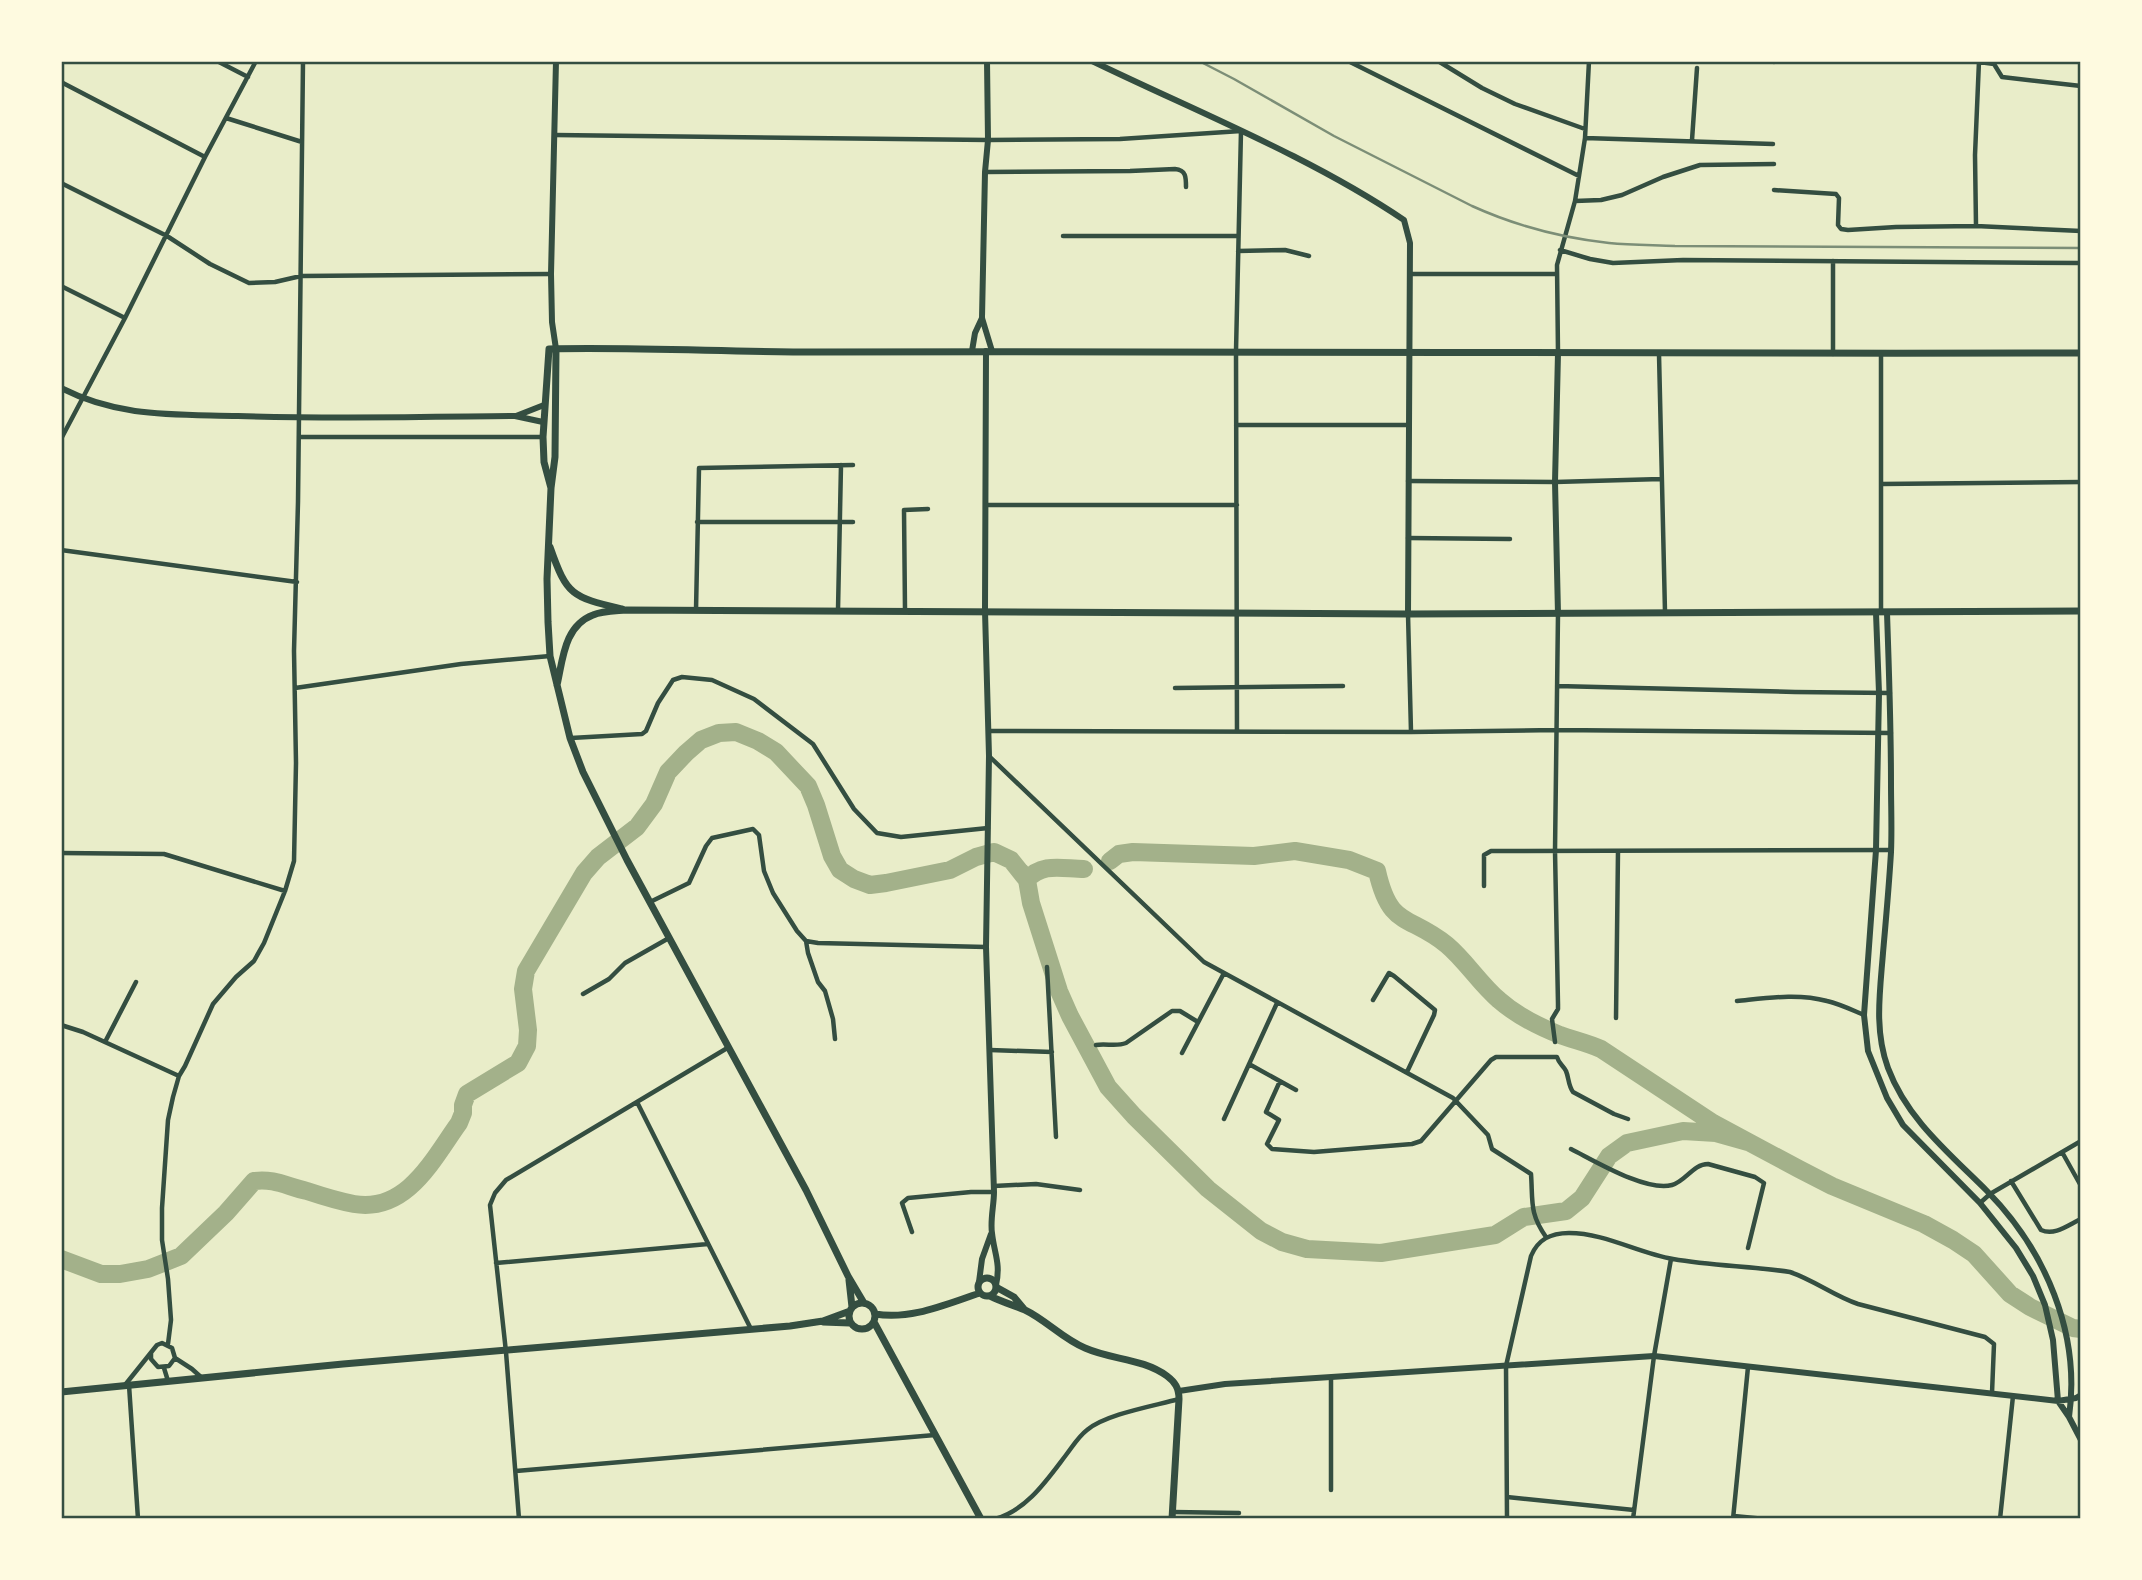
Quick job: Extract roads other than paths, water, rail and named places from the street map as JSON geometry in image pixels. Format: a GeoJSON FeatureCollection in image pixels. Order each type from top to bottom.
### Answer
{"type":"FeatureCollection","features":[{"type":"Feature","properties":{"kind":"main road"},"geometry":{"type":"LineString","coordinates":[[553,349],[809,352],[2081,353]]}},
{"type":"Feature","properties":{"kind":"main road"},"geometry":{"type":"LineString","coordinates":[[551,488],[544,462],[543,422],[553,349]]}},
{"type":"Feature","properties":{"kind":"main road"},"geometry":{"type":"LineString","coordinates":[[553,349],[555,457],[547,579],[550,656],[570,738],[583,772],[627,860],[806,1190],[848,1276],[864,1303],[871,1307],[981,1519]]}},
{"type":"Feature","properties":{"kind":"main road"},"geometry":{"type":"LineString","coordinates":[[549,542],[564,582],[573,593],[583,599],[626,610]]}},
{"type":"Feature","properties":{"kind":"main road"},"geometry":{"type":"LineString","coordinates":[[557,685],[572,629],[594,614],[626,610],[1408,614],[2081,611]]}},
{"type":"Feature","properties":{"kind":"main road"},"geometry":{"type":"LineString","coordinates":[[848,1276],[850,1323]]}},
{"type":"Feature","properties":{"kind":"main road"},"geometry":{"type":"LineString","coordinates":[[980,1293],[979,1282],[989,1278],[996,1286],[1014,1297],[1024,1310]]}},
{"type":"Feature","properties":{"kind":"main road"},"geometry":{"type":"LineString","coordinates":[[990,1296],[995,1292],[996,1286]]}},
{"type":"Feature","properties":{"kind":"main road"},"geometry":{"type":"LineString","coordinates":[[61,1391],[822,1321],[850,1323],[856,1329],[864,1330],[875,1318],[915,1314],[980,1293],[1024,1310],[1084,1348],[1133,1360],[1166,1375],[1175,1383],[1179,1395],[1172,1515]]}},
{"type":"Feature","properties":{"kind":"main road"},"geometry":{"type":"LineString","coordinates":[[822,1321],[864,1303]]}},
{"type":"Feature","properties":{"kind":"street"},"geometry":{"type":"LineString","coordinates":[[217,61],[248,77]]}},
{"type":"Feature","properties":{"kind":"street"},"geometry":{"type":"LineString","coordinates":[[61,439],[256,61]]}},
{"type":"Feature","properties":{"kind":"street"},"geometry":{"type":"LineString","coordinates":[[168,1345],[171,1320],[162,1208],[169,1120],[179,1076],[213,1004],[254,961],[285,891],[294,861],[294,651],[303,61]]}},
{"type":"Feature","properties":{"kind":"street"},"geometry":{"type":"LineString","coordinates":[[553,349],[551,274],[556,61]]}},
{"type":"Feature","properties":{"kind":"street"},"geometry":{"type":"LineString","coordinates":[[987,61],[988,140],[982,318],[989,351],[985,611],[989,756],[986,947],[994,1189],[992,1232],[999,1274],[996,1286]]}},
{"type":"Feature","properties":{"kind":"street"},"geometry":{"type":"LineString","coordinates":[[1092,61],[1241,131],[1366,195],[1404,220],[1410,243],[1407,538],[1411,732]]}},
{"type":"Feature","properties":{"kind":"street"},"geometry":{"type":"LineString","coordinates":[[1348,61],[1579,176]]}},
{"type":"Feature","properties":{"kind":"street"},"geometry":{"type":"LineString","coordinates":[[1438,61],[1482,88],[1515,104],[1585,129]]}},
{"type":"Feature","properties":{"kind":"street"},"geometry":{"type":"LineString","coordinates":[[1555,1042],[1552,1019],[1558,1009],[1555,851],[1558,614],[1555,482],[1557,274],[1560,250],[1575,201],[1585,138],[1588,61]]}},
{"type":"Feature","properties":{"kind":"street"},"geometry":{"type":"LineString","coordinates":[[1976,226],[1975,155],[1979,61],[1993,64],[2002,77],[2081,86]]}},
{"type":"Feature","properties":{"kind":"street"},"geometry":{"type":"LineString","coordinates":[[1692,140],[1697,68]]}},
{"type":"Feature","properties":{"kind":"street"},"geometry":{"type":"LineString","coordinates":[[61,82],[205,157]]}},
{"type":"Feature","properties":{"kind":"street"},"geometry":{"type":"LineString","coordinates":[[226,118],[302,142]]}},
{"type":"Feature","properties":{"kind":"street"},"geometry":{"type":"LineString","coordinates":[[554,135],[988,140],[1121,139],[1241,131]]}},
{"type":"Feature","properties":{"kind":"street"},"geometry":{"type":"LineString","coordinates":[[1237,731],[1236,351],[1241,131]]}},
{"type":"Feature","properties":{"kind":"street"},"geometry":{"type":"LineString","coordinates":[[1585,138],[1773,144]]}},
{"type":"Feature","properties":{"kind":"street"},"geometry":{"type":"LineString","coordinates":[[1575,201],[1601,200],[1622,195],[1700,165],[1774,164]]}},
{"type":"Feature","properties":{"kind":"street"},"geometry":{"type":"LineString","coordinates":[[985,172],[1175,169],[1185,173],[1186,187]]}},
{"type":"Feature","properties":{"kind":"street"},"geometry":{"type":"LineString","coordinates":[[61,183],[167,236],[210,264],[249,283],[275,282],[301,276],[551,274]]}},
{"type":"Feature","properties":{"kind":"street"},"geometry":{"type":"LineString","coordinates":[[1774,190],[1836,194],[1839,197],[1838,225],[1844,230],[1976,226],[2081,231]]}},
{"type":"Feature","properties":{"kind":"street"},"geometry":{"type":"LineString","coordinates":[[1063,236],[1238,236]]}},
{"type":"Feature","properties":{"kind":"street"},"geometry":{"type":"LineString","coordinates":[[1238,251],[1285,250],[1309,256]]}},
{"type":"Feature","properties":{"kind":"street"},"geometry":{"type":"LineString","coordinates":[[1560,250],[1614,263],[1683,260],[2081,263]]}},
{"type":"Feature","properties":{"kind":"street"},"geometry":{"type":"LineString","coordinates":[[1833,261],[1833,354]]}},
{"type":"Feature","properties":{"kind":"street"},"geometry":{"type":"LineString","coordinates":[[1410,274],[1557,274]]}},
{"type":"Feature","properties":{"kind":"street"},"geometry":{"type":"LineString","coordinates":[[61,286],[125,318]]}},
{"type":"Feature","properties":{"kind":"street"},"geometry":{"type":"LineString","coordinates":[[972,351],[975,333],[982,318]]}},
{"type":"Feature","properties":{"kind":"street"},"geometry":{"type":"LineString","coordinates":[[1659,354],[1665,613]]}},
{"type":"Feature","properties":{"kind":"street"},"geometry":{"type":"LineString","coordinates":[[1881,354],[1881,613],[1876,850],[1864,1015],[1868,1051],[1876,1076],[1903,1125],[1980,1203],[2016,1248],[2033,1276],[2045,1305],[2053,1340],[2057,1401],[2070,1417],[2081,1440]]}},
{"type":"Feature","properties":{"kind":"street"},"geometry":{"type":"LineString","coordinates":[[61,388],[81,398],[137,413],[299,418],[515,416],[543,422]]}},
{"type":"Feature","properties":{"kind":"street"},"geometry":{"type":"LineString","coordinates":[[515,416],[544,405]]}},
{"type":"Feature","properties":{"kind":"street"},"geometry":{"type":"LineString","coordinates":[[1236,425],[1408,425]]}},
{"type":"Feature","properties":{"kind":"street"},"geometry":{"type":"LineString","coordinates":[[299,437],[543,437]]}},
{"type":"Feature","properties":{"kind":"street"},"geometry":{"type":"LineString","coordinates":[[838,610],[841,465]]}},
{"type":"Feature","properties":{"kind":"street"},"geometry":{"type":"LineString","coordinates":[[696,610],[699,468],[853,465]]}},
{"type":"Feature","properties":{"kind":"street"},"geometry":{"type":"LineString","coordinates":[[1408,481],[1555,482],[1661,479]]}},
{"type":"Feature","properties":{"kind":"street"},"geometry":{"type":"LineString","coordinates":[[1881,484],[2081,482]]}},
{"type":"Feature","properties":{"kind":"street"},"geometry":{"type":"LineString","coordinates":[[987,505],[1237,505]]}},
{"type":"Feature","properties":{"kind":"street"},"geometry":{"type":"LineString","coordinates":[[905,610],[904,510],[928,509]]}},
{"type":"Feature","properties":{"kind":"street"},"geometry":{"type":"LineString","coordinates":[[697,522],[853,522]]}},
{"type":"Feature","properties":{"kind":"street"},"geometry":{"type":"LineString","coordinates":[[1407,538],[1510,539]]}},
{"type":"Feature","properties":{"kind":"street"},"geometry":{"type":"LineString","coordinates":[[61,550],[297,582]]}},
{"type":"Feature","properties":{"kind":"street"},"geometry":{"type":"LineString","coordinates":[[1881,613],[1891,693],[1891,850],[1878,1027],[1881,1048],[1889,1070],[1914,1117],[1990,1194],[2027,1241],[2045,1270],[2068,1339],[2072,1399],[2070,1417]]}},
{"type":"Feature","properties":{"kind":"street"},"geometry":{"type":"LineString","coordinates":[[295,688],[461,664],[550,656]]}},
{"type":"Feature","properties":{"kind":"street"},"geometry":{"type":"LineString","coordinates":[[570,738],[642,734],[673,680],[682,677],[712,680],[754,699],[813,744],[854,809],[877,833],[901,837],[988,832]]}},
{"type":"Feature","properties":{"kind":"street"},"geometry":{"type":"LineString","coordinates":[[1175,688],[1343,686]]}},
{"type":"Feature","properties":{"kind":"street"},"geometry":{"type":"LineString","coordinates":[[1557,686],[1891,693]]}},
{"type":"Feature","properties":{"kind":"street"},"geometry":{"type":"LineString","coordinates":[[988,731],[1556,730],[1891,733]]}},
{"type":"Feature","properties":{"kind":"street"},"geometry":{"type":"LineString","coordinates":[[989,756],[1204,962],[1407,1072],[1454,1101],[1488,1135],[1492,1149],[1531,1174],[1531,1198],[1536,1223],[1546,1237]]}},
{"type":"Feature","properties":{"kind":"street"},"geometry":{"type":"LineString","coordinates":[[650,902],[689,883],[712,838],[753,829],[759,835],[764,871],[773,893],[806,941],[818,982],[825,991],[833,1019],[835,1039]]}},
{"type":"Feature","properties":{"kind":"street"},"geometry":{"type":"LineString","coordinates":[[1484,886],[1483,859],[1487,852],[1891,850]]}},
{"type":"Feature","properties":{"kind":"street"},"geometry":{"type":"LineString","coordinates":[[1616,1018],[1618,851]]}},
{"type":"Feature","properties":{"kind":"street"},"geometry":{"type":"LineString","coordinates":[[61,853],[164,854],[285,891]]}},
{"type":"Feature","properties":{"kind":"street"},"geometry":{"type":"LineString","coordinates":[[1871,932],[1885,933]]}},
{"type":"Feature","properties":{"kind":"street"},"geometry":{"type":"LineString","coordinates":[[583,994],[609,979],[625,963],[669,937]]}},
{"type":"Feature","properties":{"kind":"street"},"geometry":{"type":"LineString","coordinates":[[806,941],[986,947]]}},
{"type":"Feature","properties":{"kind":"street"},"geometry":{"type":"LineString","coordinates":[[1047,967],[1056,1137]]}},
{"type":"Feature","properties":{"kind":"street"},"geometry":{"type":"LineString","coordinates":[[1182,1053],[1224,973]]}},
{"type":"Feature","properties":{"kind":"street"},"geometry":{"type":"LineString","coordinates":[[1373,1000],[1389,973],[1435,1010],[1407,1072]]}},
{"type":"Feature","properties":{"kind":"street"},"geometry":{"type":"LineString","coordinates":[[105,1042],[136,982]]}},
{"type":"Feature","properties":{"kind":"street"},"geometry":{"type":"LineString","coordinates":[[1737,1001],[1782,996],[1808,997],[1829,1001],[1864,1015]]}},
{"type":"Feature","properties":{"kind":"street"},"geometry":{"type":"LineString","coordinates":[[1224,1119],[1277,1003]]}},
{"type":"Feature","properties":{"kind":"street"},"geometry":{"type":"LineString","coordinates":[[1096,1045],[1119,1046],[1126,1043],[1172,1010],[1180,1011],[1198,1022]]}},
{"type":"Feature","properties":{"kind":"street"},"geometry":{"type":"LineString","coordinates":[[61,1025],[179,1076]]}},
{"type":"Feature","properties":{"kind":"street"},"geometry":{"type":"LineString","coordinates":[[1865,1032],[1878,1027]]}},
{"type":"Feature","properties":{"kind":"street"},"geometry":{"type":"LineString","coordinates":[[519,1519],[506,1352],[490,1205],[506,1180],[729,1047]]}},
{"type":"Feature","properties":{"kind":"street"},"geometry":{"type":"LineString","coordinates":[[990,1050],[1052,1052]]}},
{"type":"Feature","properties":{"kind":"street"},"geometry":{"type":"LineString","coordinates":[[1280,1081],[1266,1112],[1279,1120],[1267,1144],[1272,1149],[1314,1152],[1421,1141],[1496,1057],[1557,1057],[1565,1069],[1569,1087],[1573,1092],[1628,1119]]}},
{"type":"Feature","properties":{"kind":"street"},"geometry":{"type":"LineString","coordinates":[[1249,1064],[1296,1090]]}},
{"type":"Feature","properties":{"kind":"street"},"geometry":{"type":"LineString","coordinates":[[637,1102],[751,1329]]}},
{"type":"Feature","properties":{"kind":"street"},"geometry":{"type":"LineString","coordinates":[[1903,1125],[1914,1117]]}},
{"type":"Feature","properties":{"kind":"street"},"geometry":{"type":"LineString","coordinates":[[1980,1203],[2011,1181],[2081,1141]]}},
{"type":"Feature","properties":{"kind":"street"},"geometry":{"type":"LineString","coordinates":[[1571,1149],[1632,1179],[1661,1186],[1674,1185],[1702,1164],[1762,1180],[1764,1183],[1748,1248]]}},
{"type":"Feature","properties":{"kind":"street"},"geometry":{"type":"LineString","coordinates":[[2062,1152],[2081,1186]]}},
{"type":"Feature","properties":{"kind":"street"},"geometry":{"type":"LineString","coordinates":[[2011,1181],[2041,1230],[2052,1233],[2081,1219]]}},
{"type":"Feature","properties":{"kind":"street"},"geometry":{"type":"LineString","coordinates":[[912,1232],[902,1203],[908,1198],[1036,1184],[1080,1190]]}},
{"type":"Feature","properties":{"kind":"street"},"geometry":{"type":"LineString","coordinates":[[979,1282],[982,1259],[992,1232]]}},
{"type":"Feature","properties":{"kind":"street"},"geometry":{"type":"LineString","coordinates":[[1507,1519],[1506,1366],[1531,1256],[1536,1244],[1546,1237],[1566,1233],[1590,1235],[1671,1259],[1790,1272],[1846,1300],[1985,1337],[1994,1344],[1992,1394]]}},
{"type":"Feature","properties":{"kind":"street"},"geometry":{"type":"LineString","coordinates":[[496,1264],[708,1244]]}},
{"type":"Feature","properties":{"kind":"street"},"geometry":{"type":"LineString","coordinates":[[1633,1519],[1654,1356],[1671,1259]]}},
{"type":"Feature","properties":{"kind":"street"},"geometry":{"type":"LineString","coordinates":[[138,1519],[127,1385],[157,1345],[168,1345],[175,1358],[202,1378]]}},
{"type":"Feature","properties":{"kind":"street"},"geometry":{"type":"LineString","coordinates":[[151,1353],[154,1364],[164,1368],[169,1367],[175,1358]]}},
{"type":"Feature","properties":{"kind":"street"},"geometry":{"type":"LineString","coordinates":[[995,1519],[1018,1510],[1030,1499],[1088,1429],[1179,1395],[1225,1384],[1654,1356],[2057,1401],[2081,1395]]}},
{"type":"Feature","properties":{"kind":"street"},"geometry":{"type":"LineString","coordinates":[[1748,1366],[1733,1517],[1765,1519]]}},
{"type":"Feature","properties":{"kind":"street"},"geometry":{"type":"LineString","coordinates":[[164,1368],[168,1381]]}},
{"type":"Feature","properties":{"kind":"street"},"geometry":{"type":"LineString","coordinates":[[1331,1377],[1331,1490]]}},
{"type":"Feature","properties":{"kind":"street"},"geometry":{"type":"LineString","coordinates":[[2000,1519],[2013,1396]]}},
{"type":"Feature","properties":{"kind":"street"},"geometry":{"type":"LineString","coordinates":[[516,1471],[936,1435]]}},
{"type":"Feature","properties":{"kind":"street"},"geometry":{"type":"LineString","coordinates":[[1507,1497],[1634,1510]]}},
{"type":"Feature","properties":{"kind":"street"},"geometry":{"type":"LineString","coordinates":[[1172,1515],[1239,1513]]}},
{"type":"Feature","properties":{"kind":"waterway"},"geometry":{"type":"LineString","coordinates":[[61,1259],[101,1274],[120,1274],[148,1269],[181,1256],[226,1213],[254,1181],[275,1182],[354,1204],[373,1205],[404,1192],[428,1167],[459,1123],[467,1094],[518,1063],[527,1046],[528,1030],[523,989],[526,971],[584,873],[598,857],[637,827],[654,804],[668,772],[686,753],[701,740],[719,733],[736,732],[758,741],[776,752],[808,786],[832,856],[840,870],[854,879],[870,885],[886,883],[950,870],[976,857],[994,852],[1011,860],[1027,880],[1031,903],[1059,991],[1108,1087],[1208,1189],[1261,1231],[1282,1242],[1307,1249],[1381,1253],[1495,1235],[1524,1217],[1566,1211],[1582,1198],[1609,1156],[1627,1143],[1683,1131],[1716,1133],[1748,1142]]}},
{"type":"Feature","properties":{"kind":"waterway"},"geometry":{"type":"LineString","coordinates":[[1110,861],[1119,854],[1133,852],[1254,856],[1295,851],[1349,860],[1377,871],[1382,890],[1395,912],[1447,945],[1492,994],[1513,1011],[1552,1032],[1601,1049],[1713,1123],[1799,1169],[1832,1186],[1924,1224],[1953,1240],[1974,1254],[2010,1294],[2030,1307],[2073,1328],[2081,1329]]}},
{"type":"Feature","properties":{"kind":"waterway"},"geometry":{"type":"LineString","coordinates":[[1020,871],[1027,880],[1033,874],[1046,869],[1084,869]]}},
{"type":"Feature","properties":{"kind":"railway"},"geometry":{"type":"LineString","coordinates":[[1199,61],[1334,136],[1472,206],[1522,225],[1557,234],[1609,243],[1675,246],[2081,248]]}}]}
